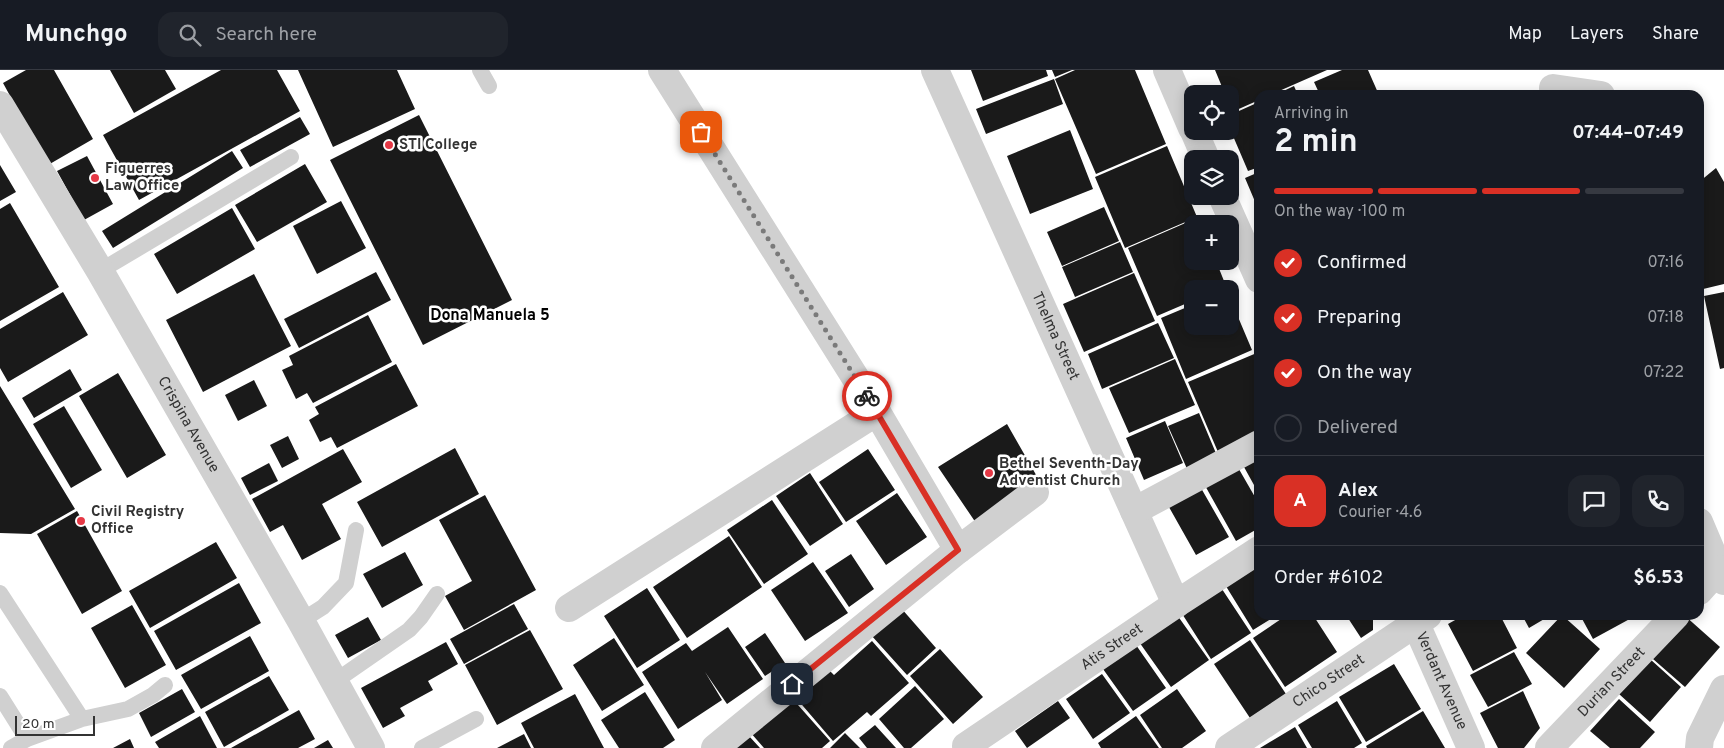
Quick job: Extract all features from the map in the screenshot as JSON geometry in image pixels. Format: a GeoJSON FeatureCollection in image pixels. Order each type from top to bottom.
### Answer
{"type":"FeatureCollection","features":[{"type":"Feature","properties":{"kind":"street"},"geometry":{"type":"LineString","coordinates":[[662,70],[877,412],[958,550]]}},
{"type":"Feature","properties":{"kind":"street","name":"Thelma Street"},"geometry":{"type":"LineString","coordinates":[[935,70],[1176,604]]}},
{"type":"Feature","properties":{"kind":"street"},"geometry":{"type":"LineString","coordinates":[[1167,70],[1184,109]]}},
{"type":"Feature","properties":{"kind":"street"},"geometry":{"type":"LineString","coordinates":[[1552,84],[1579,90]]}},
{"type":"Feature","properties":{"kind":"street","name":"Crispina Avenue"},"geometry":{"type":"LineString","coordinates":[[0,105],[100,271],[371,748]]}},
{"type":"Feature","properties":{"kind":"street"},"geometry":{"type":"LineString","coordinates":[[1226,205],[1254,260]]}},
{"type":"Feature","properties":{"kind":"street"},"geometry":{"type":"LineString","coordinates":[[570,608],[877,412]]}},
{"type":"Feature","properties":{"kind":"street"},"geometry":{"type":"LineString","coordinates":[[1134,511],[1254,447]]}},
{"type":"Feature","properties":{"kind":"street"},"geometry":{"type":"LineString","coordinates":[[715,748],[958,550],[1035,492]]}},
{"type":"Feature","properties":{"kind":"street"},"geometry":{"type":"LineString","coordinates":[[1704,534],[1722,575],[1704,588]]}},
{"type":"Feature","properties":{"kind":"street","name":"Atis Street"},"geometry":{"type":"LineString","coordinates":[[967,747],[1176,604],[1254,553]]}},
{"type":"Feature","properties":{"kind":"street","name":"Chico Street"},"geometry":{"type":"LineString","coordinates":[[1229,748],[1414,620]]}},
{"type":"Feature","properties":{"kind":"street","name":"Verdant Avenue"},"geometry":{"type":"LineString","coordinates":[[1419,620],[1471,748]]}},
{"type":"Feature","properties":{"kind":"street","name":"Durian Street"},"geometry":{"type":"LineString","coordinates":[[1549,748],[1671,620]]}},
{"type":"Feature","properties":{"kind":"street"},"geometry":{"type":"LineString","coordinates":[[1699,748],[1700,738],[1724,689]]}},
{"type":"Feature","properties":{"kind":"lane"},"geometry":{"type":"LineString","coordinates":[[480,70],[489,86]]}},
{"type":"Feature","properties":{"kind":"lane"},"geometry":{"type":"LineString","coordinates":[[100,271],[291,157]]}},
{"type":"Feature","properties":{"kind":"lane"},"geometry":{"type":"LineString","coordinates":[[301,622],[323,607],[346,583],[356,530]]}},
{"type":"Feature","properties":{"kind":"lane"},"geometry":{"type":"LineString","coordinates":[[0,593],[82,719]]}},
{"type":"Feature","properties":{"kind":"lane"},"geometry":{"type":"LineString","coordinates":[[334,682],[409,630],[437,594]]}},
{"type":"Feature","properties":{"kind":"lane"},"geometry":{"type":"LineString","coordinates":[[11,748],[27,739],[82,719],[128,708],[153,695],[165,684]]}},
{"type":"Feature","properties":{"kind":"lane"},"geometry":{"type":"LineString","coordinates":[[0,696],[27,739]]}},
{"type":"Feature","properties":{"kind":"lane"},"geometry":{"type":"LineString","coordinates":[[422,748],[476,720]]}},
{"type":"Feature","properties":{"kind":"building"},"geometry":{"type":"Polygon","coordinates":[[[26,70],[54,70],[93,139],[48,165],[3,83],[26,70]]]}},
{"type":"Feature","properties":{"kind":"building"},"geometry":{"type":"Polygon","coordinates":[[[110,70],[165,70],[176,89],[134,113],[110,70]]]}},
{"type":"Feature","properties":{"kind":"building"},"geometry":{"type":"Polygon","coordinates":[[[221,70],[277,70],[300,111],[139,200],[103,135],[221,70]]]}},
{"type":"Feature","properties":{"kind":"building"},"geometry":{"type":"Polygon","coordinates":[[[298,70],[397,70],[415,109],[333,147],[298,70]]]}},
{"type":"Feature","properties":{"kind":"building"},"geometry":{"type":"Polygon","coordinates":[[[971,70],[1046,70],[1048,76],[983,101],[971,70]]]}},
{"type":"Feature","properties":{"kind":"building"},"geometry":{"type":"Polygon","coordinates":[[[1052,70],[1072,70],[1055,77],[1052,70]]]}},
{"type":"Feature","properties":{"kind":"building"},"geometry":{"type":"Polygon","coordinates":[[[1075,70],[1135,70],[1166,144],[1096,174],[1055,79],[1075,70]]]}},
{"type":"Feature","properties":{"kind":"building"},"geometry":{"type":"Polygon","coordinates":[[[1215,70],[1327,70],[1281,90],[1254,90],[1254,102],[1239,109],[1239,85],[1221,85],[1215,70]]]}},
{"type":"Feature","properties":{"kind":"building"},"geometry":{"type":"Polygon","coordinates":[[[1342,70],[1368,70],[1377,90],[1318,90],[1314,82],[1342,70]]]}},
{"type":"Feature","properties":{"kind":"building"},"geometry":{"type":"Polygon","coordinates":[[[1054,79],[1063,104],[986,134],[976,109],[1054,79]]]}},
{"type":"Feature","properties":{"kind":"building"},"geometry":{"type":"Polygon","coordinates":[[[1294,86],[1296,90],[1286,90],[1294,86]]]}},
{"type":"Feature","properties":{"kind":"building"},"geometry":{"type":"Polygon","coordinates":[[[1254,104],[1254,169],[1248,171],[1235,140],[1239,140],[1239,111],[1254,104]]]}},
{"type":"Feature","properties":{"kind":"building"},"geometry":{"type":"Polygon","coordinates":[[[419,115],[512,300],[423,345],[330,160],[419,115]]]}},
{"type":"Feature","properties":{"kind":"building"},"geometry":{"type":"Polygon","coordinates":[[[300,117],[310,134],[250,167],[240,150],[300,117]]]}},
{"type":"Feature","properties":{"kind":"building"},"geometry":{"type":"Polygon","coordinates":[[[1070,130],[1093,189],[1030,214],[1007,156],[1070,130]]]}},
{"type":"Feature","properties":{"kind":"building"},"geometry":{"type":"Polygon","coordinates":[[[1167,146],[1184,186],[1184,205],[1192,205],[1196,215],[1184,215],[1184,223],[1125,248],[1095,177],[1167,146]]]}},
{"type":"Feature","properties":{"kind":"building"},"geometry":{"type":"Polygon","coordinates":[[[232,151],[243,168],[113,248],[102,231],[232,151]]]}},
{"type":"Feature","properties":{"kind":"building"},"geometry":{"type":"Polygon","coordinates":[[[87,156],[113,204],[84,220],[57,171],[87,156]]]}},
{"type":"Feature","properties":{"kind":"building"},"geometry":{"type":"Polygon","coordinates":[[[305,164],[327,202],[257,242],[235,205],[305,164]]]}},
{"type":"Feature","properties":{"kind":"building"},"geometry":{"type":"Polygon","coordinates":[[[0,165],[16,192],[0,201],[0,165]]]}},
{"type":"Feature","properties":{"kind":"building"},"geometry":{"type":"Polygon","coordinates":[[[1716,168],[1724,182],[1724,284],[1704,289],[1704,178],[1716,168]]]}},
{"type":"Feature","properties":{"kind":"building"},"geometry":{"type":"Polygon","coordinates":[[[1254,174],[1254,199],[1245,178],[1254,174]]]}},
{"type":"Feature","properties":{"kind":"building"},"geometry":{"type":"Polygon","coordinates":[[[341,201],[366,248],[317,274],[293,226],[341,201]]]}},
{"type":"Feature","properties":{"kind":"building"},"geometry":{"type":"Polygon","coordinates":[[[10,203],[59,287],[0,321],[0,209],[10,203]]]}},
{"type":"Feature","properties":{"kind":"building"},"geometry":{"type":"Polygon","coordinates":[[[1104,207],[1119,241],[1062,266],[1047,232],[1104,207]]]}},
{"type":"Feature","properties":{"kind":"building"},"geometry":{"type":"Polygon","coordinates":[[[232,208],[255,249],[177,294],[154,254],[232,208]]]}},
{"type":"Feature","properties":{"kind":"building"},"geometry":{"type":"Polygon","coordinates":[[[1184,224],[1184,270],[1220,270],[1224,280],[1184,280],[1184,304],[1157,316],[1128,248],[1184,224]]]}},
{"type":"Feature","properties":{"kind":"building"},"geometry":{"type":"Polygon","coordinates":[[[1120,242],[1133,272],[1075,297],[1062,267],[1120,242]]]}},
{"type":"Feature","properties":{"kind":"building"},"geometry":{"type":"Polygon","coordinates":[[[376,272],[391,300],[299,348],[284,319],[376,272]]]}},
{"type":"Feature","properties":{"kind":"building"},"geometry":{"type":"Polygon","coordinates":[[[1134,273],[1155,321],[1084,352],[1063,304],[1134,273]]]}},
{"type":"Feature","properties":{"kind":"building"},"geometry":{"type":"Polygon","coordinates":[[[254,274],[291,346],[203,392],[166,320],[254,274]]]}},
{"type":"Feature","properties":{"kind":"building"},"geometry":{"type":"Polygon","coordinates":[[[63,292],[88,335],[8,382],[0,368],[0,329],[63,292]]]}},
{"type":"Feature","properties":{"kind":"building"},"geometry":{"type":"Polygon","coordinates":[[[1724,292],[1724,368],[1720,369],[1704,296],[1724,292]]]}},
{"type":"Feature","properties":{"kind":"building"},"geometry":{"type":"Polygon","coordinates":[[[1184,308],[1184,335],[1239,335],[1239,319],[1252,350],[1186,379],[1161,318],[1184,308]]]}},
{"type":"Feature","properties":{"kind":"building"},"geometry":{"type":"Polygon","coordinates":[[[368,315],[392,362],[313,403],[307,393],[296,399],[282,370],[293,365],[289,356],[368,315]]]}},
{"type":"Feature","properties":{"kind":"building"},"geometry":{"type":"Polygon","coordinates":[[[1158,323],[1174,358],[1102,389],[1088,354],[1158,323]]]}},
{"type":"Feature","properties":{"kind":"building"},"geometry":{"type":"Polygon","coordinates":[[[1254,354],[1254,437],[1218,452],[1188,382],[1254,354]]]}},
{"type":"Feature","properties":{"kind":"building"},"geometry":{"type":"Polygon","coordinates":[[[1175,359],[1195,405],[1129,433],[1109,388],[1175,359]]]}},
{"type":"Feature","properties":{"kind":"building"},"geometry":{"type":"Polygon","coordinates":[[[396,364],[418,406],[337,448],[331,437],[320,442],[309,420],[319,414],[315,407],[396,364]]]}},
{"type":"Feature","properties":{"kind":"building"},"geometry":{"type":"Polygon","coordinates":[[[70,369],[82,390],[34,418],[22,398],[70,369]]]}},
{"type":"Feature","properties":{"kind":"building"},"geometry":{"type":"Polygon","coordinates":[[[118,373],[166,455],[127,478],[79,396],[118,373]]]}},
{"type":"Feature","properties":{"kind":"building"},"geometry":{"type":"Polygon","coordinates":[[[254,380],[267,406],[238,421],[225,395],[254,380]]]}},
{"type":"Feature","properties":{"kind":"building"},"geometry":{"type":"Polygon","coordinates":[[[0,386],[75,509],[31,534],[0,533],[0,386]]]}},
{"type":"Feature","properties":{"kind":"building"},"geometry":{"type":"Polygon","coordinates":[[[64,406],[102,470],[71,488],[33,424],[64,406]]]}},
{"type":"Feature","properties":{"kind":"building"},"geometry":{"type":"Polygon","coordinates":[[[1199,413],[1218,458],[1188,471],[1168,426],[1199,413]]]}},
{"type":"Feature","properties":{"kind":"building"},"geometry":{"type":"Polygon","coordinates":[[[1165,421],[1183,463],[1144,480],[1126,438],[1165,421]]]}},
{"type":"Feature","properties":{"kind":"building","name":"Bethel Seventh-Day Adventist Church"},"geometry":{"type":"Polygon","coordinates":[[[1007,424],[1039,480],[976,523],[938,467],[1007,424]]]}},
{"type":"Feature","properties":{"kind":"building"},"geometry":{"type":"Polygon","coordinates":[[[288,436],[299,459],[282,468],[270,445],[288,436]]]}},
{"type":"Feature","properties":{"kind":"building"},"geometry":{"type":"Polygon","coordinates":[[[455,448],[479,494],[382,547],[357,502],[455,448]]]}},
{"type":"Feature","properties":{"kind":"building"},"geometry":{"type":"Polygon","coordinates":[[[343,449],[362,482],[322,504],[341,539],[302,560],[283,525],[270,532],[252,499],[343,449]]]}},
{"type":"Feature","properties":{"kind":"building"},"geometry":{"type":"Polygon","coordinates":[[[868,449],[895,490],[846,522],[819,482],[868,449]]]}},
{"type":"Feature","properties":{"kind":"building"},"geometry":{"type":"Polygon","coordinates":[[[1254,450],[1254,485],[1239,458],[1254,450]]]}},
{"type":"Feature","properties":{"kind":"building"},"geometry":{"type":"Polygon","coordinates":[[[269,463],[278,481],[250,495],[241,478],[269,463]]]}},
{"type":"Feature","properties":{"kind":"building"},"geometry":{"type":"Polygon","coordinates":[[[1236,464],[1254,495],[1254,531],[1236,541],[1203,482],[1236,464]]]}},
{"type":"Feature","properties":{"kind":"building"},"geometry":{"type":"Polygon","coordinates":[[[810,473],[843,524],[810,546],[776,496],[810,473]]]}},
{"type":"Feature","properties":{"kind":"building"},"geometry":{"type":"Polygon","coordinates":[[[1197,481],[1229,537],[1196,555],[1165,500],[1197,481]]]}},
{"type":"Feature","properties":{"kind":"building"},"geometry":{"type":"Polygon","coordinates":[[[897,493],[927,537],[886,565],[856,521],[897,493]]]}},
{"type":"Feature","properties":{"kind":"building"},"geometry":{"type":"Polygon","coordinates":[[[485,495],[536,590],[464,630],[445,596],[472,581],[439,520],[485,495]]]}},
{"type":"Feature","properties":{"kind":"building"},"geometry":{"type":"Polygon","coordinates":[[[772,500],[808,554],[764,584],[727,530],[772,500]]]}},
{"type":"Feature","properties":{"kind":"building"},"geometry":{"type":"Polygon","coordinates":[[[77,511],[122,591],[82,614],[37,534],[77,511]]]}},
{"type":"Feature","properties":{"kind":"building"},"geometry":{"type":"Polygon","coordinates":[[[729,536],[762,587],[687,638],[653,587],[729,536]]]}},
{"type":"Feature","properties":{"kind":"building"},"geometry":{"type":"Polygon","coordinates":[[[216,542],[237,578],[150,628],[129,591],[216,542]]]}},
{"type":"Feature","properties":{"kind":"building"},"geometry":{"type":"Polygon","coordinates":[[[405,552],[423,585],[382,608],[363,574],[405,552]]]}},
{"type":"Feature","properties":{"kind":"building"},"geometry":{"type":"Polygon","coordinates":[[[851,554],[874,589],[849,607],[825,571],[851,554]]]}},
{"type":"Feature","properties":{"kind":"building"},"geometry":{"type":"Polygon","coordinates":[[[813,562],[848,613],[805,641],[771,590],[813,562]]]}},
{"type":"Feature","properties":{"kind":"building"},"geometry":{"type":"Polygon","coordinates":[[[1254,567],[1254,620],[1269,620],[1253,630],[1224,583],[1254,567]]]}},
{"type":"Feature","properties":{"kind":"building"},"geometry":{"type":"Polygon","coordinates":[[[239,583],[261,623],[176,670],[154,631],[239,583]]]}},
{"type":"Feature","properties":{"kind":"building"},"geometry":{"type":"Polygon","coordinates":[[[1218,583],[1251,633],[1211,659],[1179,609],[1218,583]]]}},
{"type":"Feature","properties":{"kind":"building"},"geometry":{"type":"Polygon","coordinates":[[[647,588],[680,640],[637,668],[604,616],[647,588]]]}},
{"type":"Feature","properties":{"kind":"building"},"geometry":{"type":"Polygon","coordinates":[[[514,604],[528,629],[464,664],[450,639],[514,604]]]}},
{"type":"Feature","properties":{"kind":"building"},"geometry":{"type":"Polygon","coordinates":[[[132,605],[166,665],[125,688],[91,628],[132,605]]]}},
{"type":"Feature","properties":{"kind":"building"},"geometry":{"type":"Polygon","coordinates":[[[901,608],[936,648],[907,675],[871,635],[901,608]]]}},
{"type":"Feature","properties":{"kind":"building"},"geometry":{"type":"Polygon","coordinates":[[[1175,612],[1209,660],[1171,687],[1137,639],[1175,612]]]}},
{"type":"Feature","properties":{"kind":"building"},"geometry":{"type":"Polygon","coordinates":[[[368,617],[381,640],[348,658],[335,635],[368,617]]]}},
{"type":"Feature","properties":{"kind":"building"},"geometry":{"type":"Polygon","coordinates":[[[1280,620],[1316,620],[1337,652],[1285,687],[1253,638],[1280,620]]]}},
{"type":"Feature","properties":{"kind":"building"},"geometry":{"type":"Polygon","coordinates":[[[1349,620],[1373,620],[1373,630],[1361,638],[1349,620]]]}},
{"type":"Feature","properties":{"kind":"building"},"geometry":{"type":"Polygon","coordinates":[[[1455,620],[1503,620],[1517,648],[1473,671],[1448,624],[1455,620]]]}},
{"type":"Feature","properties":{"kind":"building"},"geometry":{"type":"Polygon","coordinates":[[[1525,620],[1543,620],[1529,628],[1525,620]]]}},
{"type":"Feature","properties":{"kind":"building"},"geometry":{"type":"Polygon","coordinates":[[[1557,620],[1568,620],[1600,649],[1564,688],[1526,653],[1557,620]]]}},
{"type":"Feature","properties":{"kind":"building"},"geometry":{"type":"Polygon","coordinates":[[[1583,620],[1628,620],[1593,639],[1583,620]]]}},
{"type":"Feature","properties":{"kind":"building"},"geometry":{"type":"Polygon","coordinates":[[[1679,620],[1690,620],[1720,647],[1685,687],[1645,652],[1679,620]]]}},
{"type":"Feature","properties":{"kind":"building"},"geometry":{"type":"Polygon","coordinates":[[[728,627],[763,679],[727,704],[705,672],[722,700],[678,729],[642,672],[686,643],[692,651],[728,627]]]}},
{"type":"Feature","properties":{"kind":"building"},"geometry":{"type":"Polygon","coordinates":[[[530,630],[563,689],[497,725],[465,665],[530,630]]]}},
{"type":"Feature","properties":{"kind":"building"},"geometry":{"type":"Polygon","coordinates":[[[765,633],[785,663],[765,676],[745,647],[765,633]]]}},
{"type":"Feature","properties":{"kind":"building"},"geometry":{"type":"Polygon","coordinates":[[[250,636],[269,671],[201,709],[181,675],[250,636]]]}},
{"type":"Feature","properties":{"kind":"building"},"geometry":{"type":"Polygon","coordinates":[[[614,638],[644,685],[602,711],[573,665],[614,638]]]}},
{"type":"Feature","properties":{"kind":"building"},"geometry":{"type":"Polygon","coordinates":[[[1250,640],[1286,694],[1250,718],[1214,664],[1250,640]]]}},
{"type":"Feature","properties":{"kind":"building"},"geometry":{"type":"Polygon","coordinates":[[[872,641],[909,683],[871,716],[867,712],[833,741],[797,699],[829,670],[834,675],[872,641]]]}},
{"type":"Feature","properties":{"kind":"building"},"geometry":{"type":"Polygon","coordinates":[[[446,642],[458,664],[428,681],[433,690],[400,708],[405,716],[383,728],[361,688],[446,642]]]}},
{"type":"Feature","properties":{"kind":"building"},"geometry":{"type":"Polygon","coordinates":[[[1136,645],[1166,688],[1133,711],[1103,669],[1136,645]]]}},
{"type":"Feature","properties":{"kind":"building"},"geometry":{"type":"Polygon","coordinates":[[[940,649],[983,697],[953,724],[910,676],[940,649]]]}},
{"type":"Feature","properties":{"kind":"building"},"geometry":{"type":"Polygon","coordinates":[[[1514,652],[1532,684],[1488,707],[1470,675],[1514,652]]]}},
{"type":"Feature","properties":{"kind":"building"},"geometry":{"type":"Polygon","coordinates":[[[1650,659],[1681,687],[1650,722],[1619,694],[1650,659]]]}},
{"type":"Feature","properties":{"kind":"building"},"geometry":{"type":"Polygon","coordinates":[[[1394,664],[1421,709],[1366,742],[1339,697],[1394,664]]]}},
{"type":"Feature","properties":{"kind":"building"},"geometry":{"type":"Polygon","coordinates":[[[1102,674],[1130,713],[1093,739],[1066,699],[1102,674]]]}},
{"type":"Feature","properties":{"kind":"building"},"geometry":{"type":"Polygon","coordinates":[[[269,676],[289,710],[224,747],[205,712],[269,676]]]}},
{"type":"Feature","properties":{"kind":"building"},"geometry":{"type":"Polygon","coordinates":[[[915,686],[944,719],[911,748],[904,748],[879,719],[915,686]]]}},
{"type":"Feature","properties":{"kind":"building"},"geometry":{"type":"Polygon","coordinates":[[[182,689],[195,712],[151,737],[139,713],[182,689]]]}},
{"type":"Feature","properties":{"kind":"building"},"geometry":{"type":"Polygon","coordinates":[[[1177,689],[1206,731],[1182,748],[1162,748],[1140,715],[1177,689]]]}},
{"type":"Feature","properties":{"kind":"building"},"geometry":{"type":"Polygon","coordinates":[[[1523,691],[1540,728],[1524,748],[1498,748],[1480,713],[1523,691]]]}},
{"type":"Feature","properties":{"kind":"building"},"geometry":{"type":"Polygon","coordinates":[[[645,692],[675,740],[663,748],[619,748],[601,720],[645,692]]]}},
{"type":"Feature","properties":{"kind":"building"},"geometry":{"type":"Polygon","coordinates":[[[575,694],[604,748],[534,748],[521,723],[575,694]]]}},
{"type":"Feature","properties":{"kind":"building"},"geometry":{"type":"Polygon","coordinates":[[[790,696],[830,741],[822,748],[764,748],[750,732],[790,696]]]}},
{"type":"Feature","properties":{"kind":"building"},"geometry":{"type":"Polygon","coordinates":[[[1619,699],[1655,732],[1640,748],[1610,748],[1590,731],[1619,699]]]}},
{"type":"Feature","properties":{"kind":"building"},"geometry":{"type":"Polygon","coordinates":[[[1058,701],[1070,718],[1027,748],[1015,731],[1058,701]]]}},
{"type":"Feature","properties":{"kind":"building"},"geometry":{"type":"Polygon","coordinates":[[[1337,701],[1362,743],[1354,748],[1312,748],[1298,725],[1337,701]]]}},
{"type":"Feature","properties":{"kind":"building"},"geometry":{"type":"Polygon","coordinates":[[[299,710],[315,739],[298,748],[231,748],[299,710]]]}},
{"type":"Feature","properties":{"kind":"building"},"geometry":{"type":"Polygon","coordinates":[[[1423,711],[1445,748],[1367,748],[1366,746],[1423,711]]]}},
{"type":"Feature","properties":{"kind":"building"},"geometry":{"type":"Polygon","coordinates":[[[200,716],[217,748],[159,748],[155,742],[200,716]]]}},
{"type":"Feature","properties":{"kind":"building"},"geometry":{"type":"Polygon","coordinates":[[[1136,716],[1159,748],[1101,748],[1098,743],[1136,716]]]}},
{"type":"Feature","properties":{"kind":"building"},"geometry":{"type":"Polygon","coordinates":[[[875,725],[896,748],[867,748],[859,738],[875,725]]]}},
{"type":"Feature","properties":{"kind":"building"},"geometry":{"type":"Polygon","coordinates":[[[1295,727],[1307,748],[1260,748],[1295,727]]]}},
{"type":"Feature","properties":{"kind":"building"},"geometry":{"type":"Polygon","coordinates":[[[845,733],[860,748],[830,748],[845,733]]]}},
{"type":"Feature","properties":{"kind":"building"},"geometry":{"type":"Polygon","coordinates":[[[524,734],[531,748],[497,748],[524,734]]]}},
{"type":"Feature","properties":{"kind":"building"},"geometry":{"type":"Polygon","coordinates":[[[749,736],[760,748],[736,748],[749,736]]]}},
{"type":"Feature","properties":{"kind":"building"},"geometry":{"type":"Polygon","coordinates":[[[130,739],[134,748],[113,748],[130,739]]]}},
{"type":"Feature","properties":{"kind":"building"},"geometry":{"type":"Polygon","coordinates":[[[328,740],[333,748],[314,748],[328,740]]]}},
{"type":"Feature","properties":{"kind":"way so far"},"geometry":{"type":"LineString","coordinates":[[701,132],[867,396]]}},
{"type":"Feature","properties":{"kind":"place","name":"STI College"},"geometry":{"type":"Point","coordinates":[389,145]}},
{"type":"Feature","properties":{"kind":"place","name":"Figuerres Law Office"},"geometry":{"type":"Point","coordinates":[95,178]}},
{"type":"Feature","properties":{"kind":"place","name":"Bethel Seventh-Day Adventist Church"},"geometry":{"type":"Point","coordinates":[989,473]}},
{"type":"Feature","properties":{"kind":"place","name":"Civil Registry Office"},"geometry":{"type":"Point","coordinates":[81,521]}},
{"type":"Feature","properties":{"kind":"district","name":"Dona Manuela 5"},"geometry":{"type":"Point","coordinates":[490,316]}},
{"type":"Feature","properties":{"kind":"route"},"geometry":{"type":"LineString","coordinates":[[792,684],[958,550],[867,396]]}}]}
